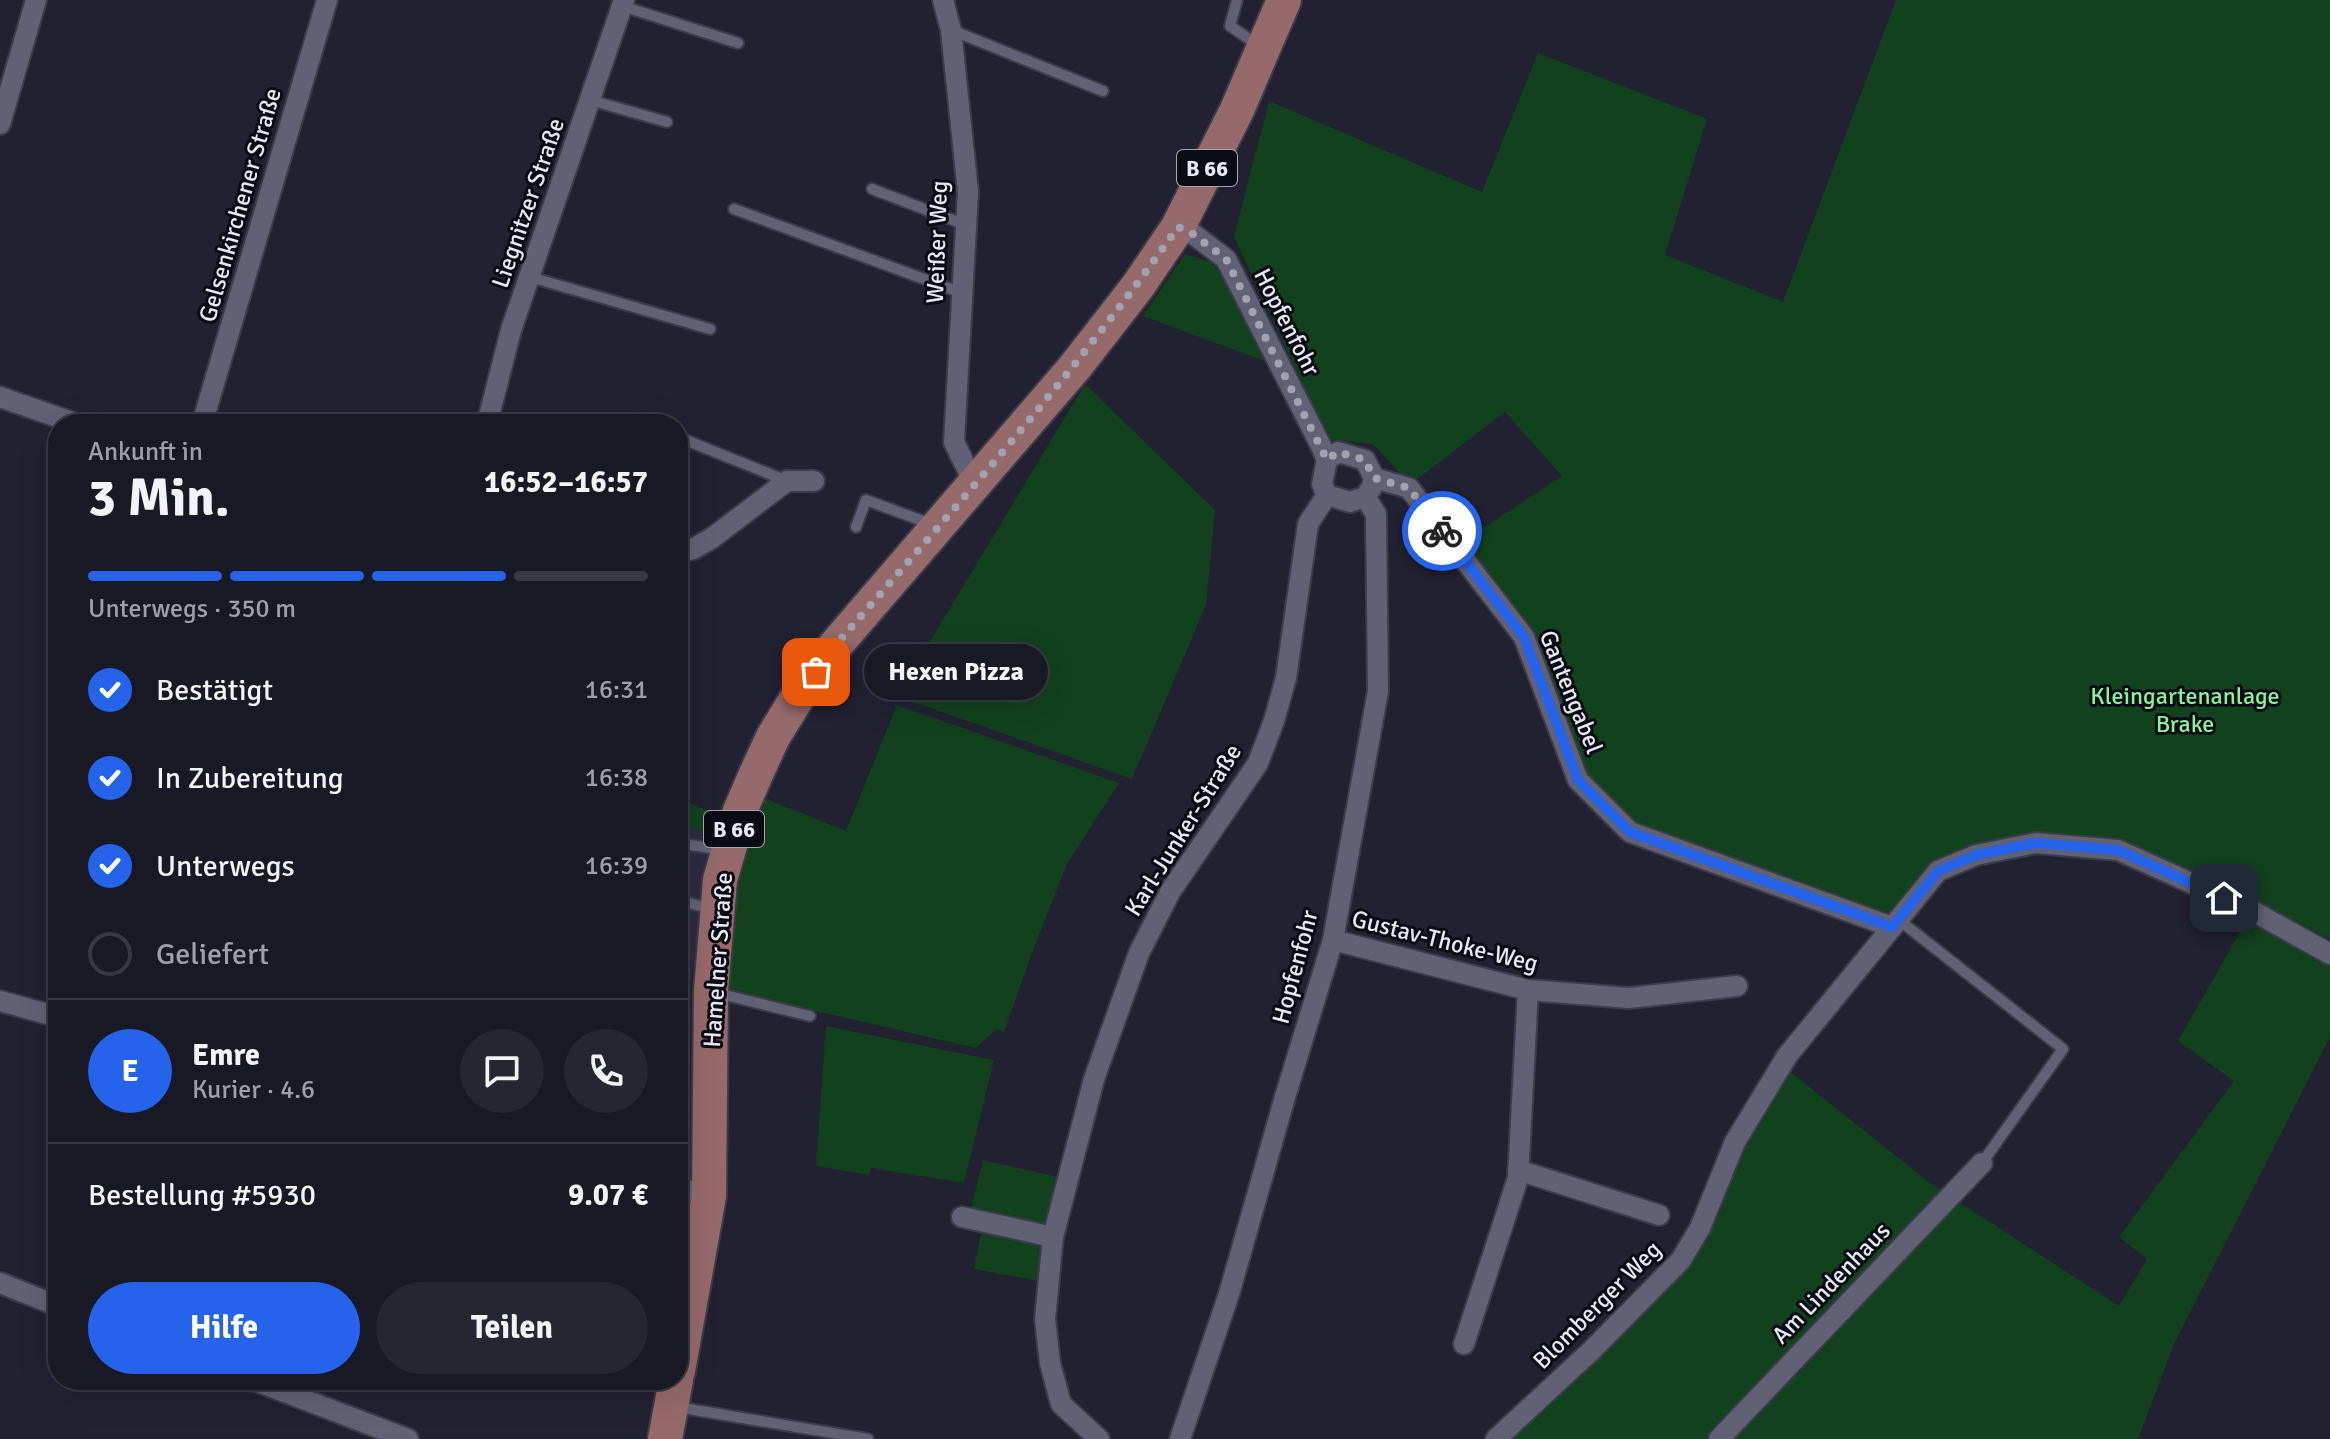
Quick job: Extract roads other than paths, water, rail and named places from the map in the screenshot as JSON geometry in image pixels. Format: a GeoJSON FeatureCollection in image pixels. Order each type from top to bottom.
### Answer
{"type":"FeatureCollection","features":[{"type":"Feature","properties":{"kind":"main road","name":"Hamelner Straße"},"geometry":{"type":"LineString","coordinates":[[688,1259],[720,880],[727,851],[773,737],[834,647],[1075,367],[1138,286],[1178,227],[1237,110],[1284,0]]}},
{"type":"Feature","properties":{"kind":"street"},"geometry":{"type":"LineString","coordinates":[[0,124],[36,0]]}},
{"type":"Feature","properties":{"kind":"street","name":"Gelsenkirchener Straße"},"geometry":{"type":"LineString","coordinates":[[205,414],[327,0]]}},
{"type":"Feature","properties":{"kind":"street","name":"Weißer Weg"},"geometry":{"type":"LineString","coordinates":[[943,0],[951,30],[968,192],[954,442],[974,483]]}},
{"type":"Feature","properties":{"kind":"street","name":"Liegnitzer Straße"},"geometry":{"type":"LineString","coordinates":[[490,414],[511,330],[623,3]]}},
{"type":"Feature","properties":{"kind":"street","name":"Hopfenfohr"},"geometry":{"type":"LineString","coordinates":[[1178,227],[1193,234],[1226,259],[1327,460],[1322,484],[1327,495]]}},
{"type":"Feature","properties":{"kind":"street"},"geometry":{"type":"LineString","coordinates":[[0,397],[48,414]]}},
{"type":"Feature","properties":{"kind":"street"},"geometry":{"type":"LineString","coordinates":[[1327,460],[1338,452],[1355,455],[1365,460],[1374,478],[1365,497],[1350,502],[1327,495]]}},
{"type":"Feature","properties":{"kind":"street","name":"Gantengabel"},"geometry":{"type":"LineString","coordinates":[[1374,478],[1409,488],[1524,637],[1578,780],[1630,832],[1895,924]]}},
{"type":"Feature","properties":{"kind":"street"},"geometry":{"type":"LineString","coordinates":[[688,550],[712,538],[787,481],[814,481]]}},
{"type":"Feature","properties":{"kind":"street","name":"Karl-Junker-Straße"},"geometry":{"type":"LineString","coordinates":[[1099,1439],[1061,1404],[1050,1363],[1045,1319],[1053,1237],[1094,1079],[1139,953],[1170,892],[1258,763],[1274,721],[1286,678],[1308,524],[1327,495]]}},
{"type":"Feature","properties":{"kind":"street","name":"Hopfenfohr"},"geometry":{"type":"LineString","coordinates":[[1180,1439],[1229,1294],[1333,940],[1378,691],[1376,514],[1365,497]]}},
{"type":"Feature","properties":{"kind":"street","name":"Blomberger Weg"},"geometry":{"type":"LineString","coordinates":[[1497,1438],[1591,1351],[1681,1260],[1700,1228],[1735,1142],[1787,1056],[1938,871],[1976,855],[2036,843],[2118,850],[2251,910],[2330,954]]}},
{"type":"Feature","properties":{"kind":"street","name":"Gustav-Thoke-Weg"},"geometry":{"type":"LineString","coordinates":[[1333,940],[1528,990],[1629,998],[1737,986]]}},
{"type":"Feature","properties":{"kind":"street"},"geometry":{"type":"LineString","coordinates":[[1464,1344],[1518,1178],[1528,990]]}},
{"type":"Feature","properties":{"kind":"street"},"geometry":{"type":"LineString","coordinates":[[0,1001],[48,1014]]}},
{"type":"Feature","properties":{"kind":"street","name":"Am Lindenhaus"},"geometry":{"type":"LineString","coordinates":[[1719,1439],[1982,1163]]}},
{"type":"Feature","properties":{"kind":"street"},"geometry":{"type":"LineString","coordinates":[[1518,1170],[1659,1215]]}},
{"type":"Feature","properties":{"kind":"street"},"geometry":{"type":"LineString","coordinates":[[962,1217],[1053,1237]]}},
{"type":"Feature","properties":{"kind":"street"},"geometry":{"type":"LineString","coordinates":[[0,1283],[48,1302]]}},
{"type":"Feature","properties":{"kind":"street"},"geometry":{"type":"LineString","coordinates":[[279,1390],[408,1439]]}},
{"type":"Feature","properties":{"kind":"lane"},"geometry":{"type":"LineString","coordinates":[[1237,0],[1230,26],[1263,49]]}},
{"type":"Feature","properties":{"kind":"lane"},"geometry":{"type":"LineString","coordinates":[[623,3],[738,43]]}},
{"type":"Feature","properties":{"kind":"lane"},"geometry":{"type":"LineString","coordinates":[[951,30],[1103,91]]}},
{"type":"Feature","properties":{"kind":"lane"},"geometry":{"type":"LineString","coordinates":[[590,100],[667,122]]}},
{"type":"Feature","properties":{"kind":"lane"},"geometry":{"type":"LineString","coordinates":[[872,189],[966,225]]}},
{"type":"Feature","properties":{"kind":"lane"},"geometry":{"type":"LineString","coordinates":[[734,209],[962,293]]}},
{"type":"Feature","properties":{"kind":"lane"},"geometry":{"type":"LineString","coordinates":[[530,277],[710,329]]}},
{"type":"Feature","properties":{"kind":"lane"},"geometry":{"type":"LineString","coordinates":[[688,441],[787,481]]}},
{"type":"Feature","properties":{"kind":"lane"},"geometry":{"type":"LineString","coordinates":[[856,527],[866,500],[938,526]]}},
{"type":"Feature","properties":{"kind":"lane"},"geometry":{"type":"LineString","coordinates":[[689,845],[727,851]]}},
{"type":"Feature","properties":{"kind":"lane"},"geometry":{"type":"LineString","coordinates":[[688,903],[717,910]]}},
{"type":"Feature","properties":{"kind":"lane"},"geometry":{"type":"LineString","coordinates":[[1895,924],[2063,1049],[1982,1163]]}},
{"type":"Feature","properties":{"kind":"lane"},"geometry":{"type":"LineString","coordinates":[[711,991],[810,1016]]}},
{"type":"Feature","properties":{"kind":"lane"},"geometry":{"type":"LineString","coordinates":[[671,1408],[868,1439]]}},
{"type":"Feature","properties":{"kind":"place","name":"Hexen Pizza"},"geometry":{"type":"Point","coordinates":[816,672]}},
{"type":"Feature","properties":{"kind":"park label","name":"Kleingartenanlage Brake"},"geometry":{"type":"Point","coordinates":[2185,710]}}]}
